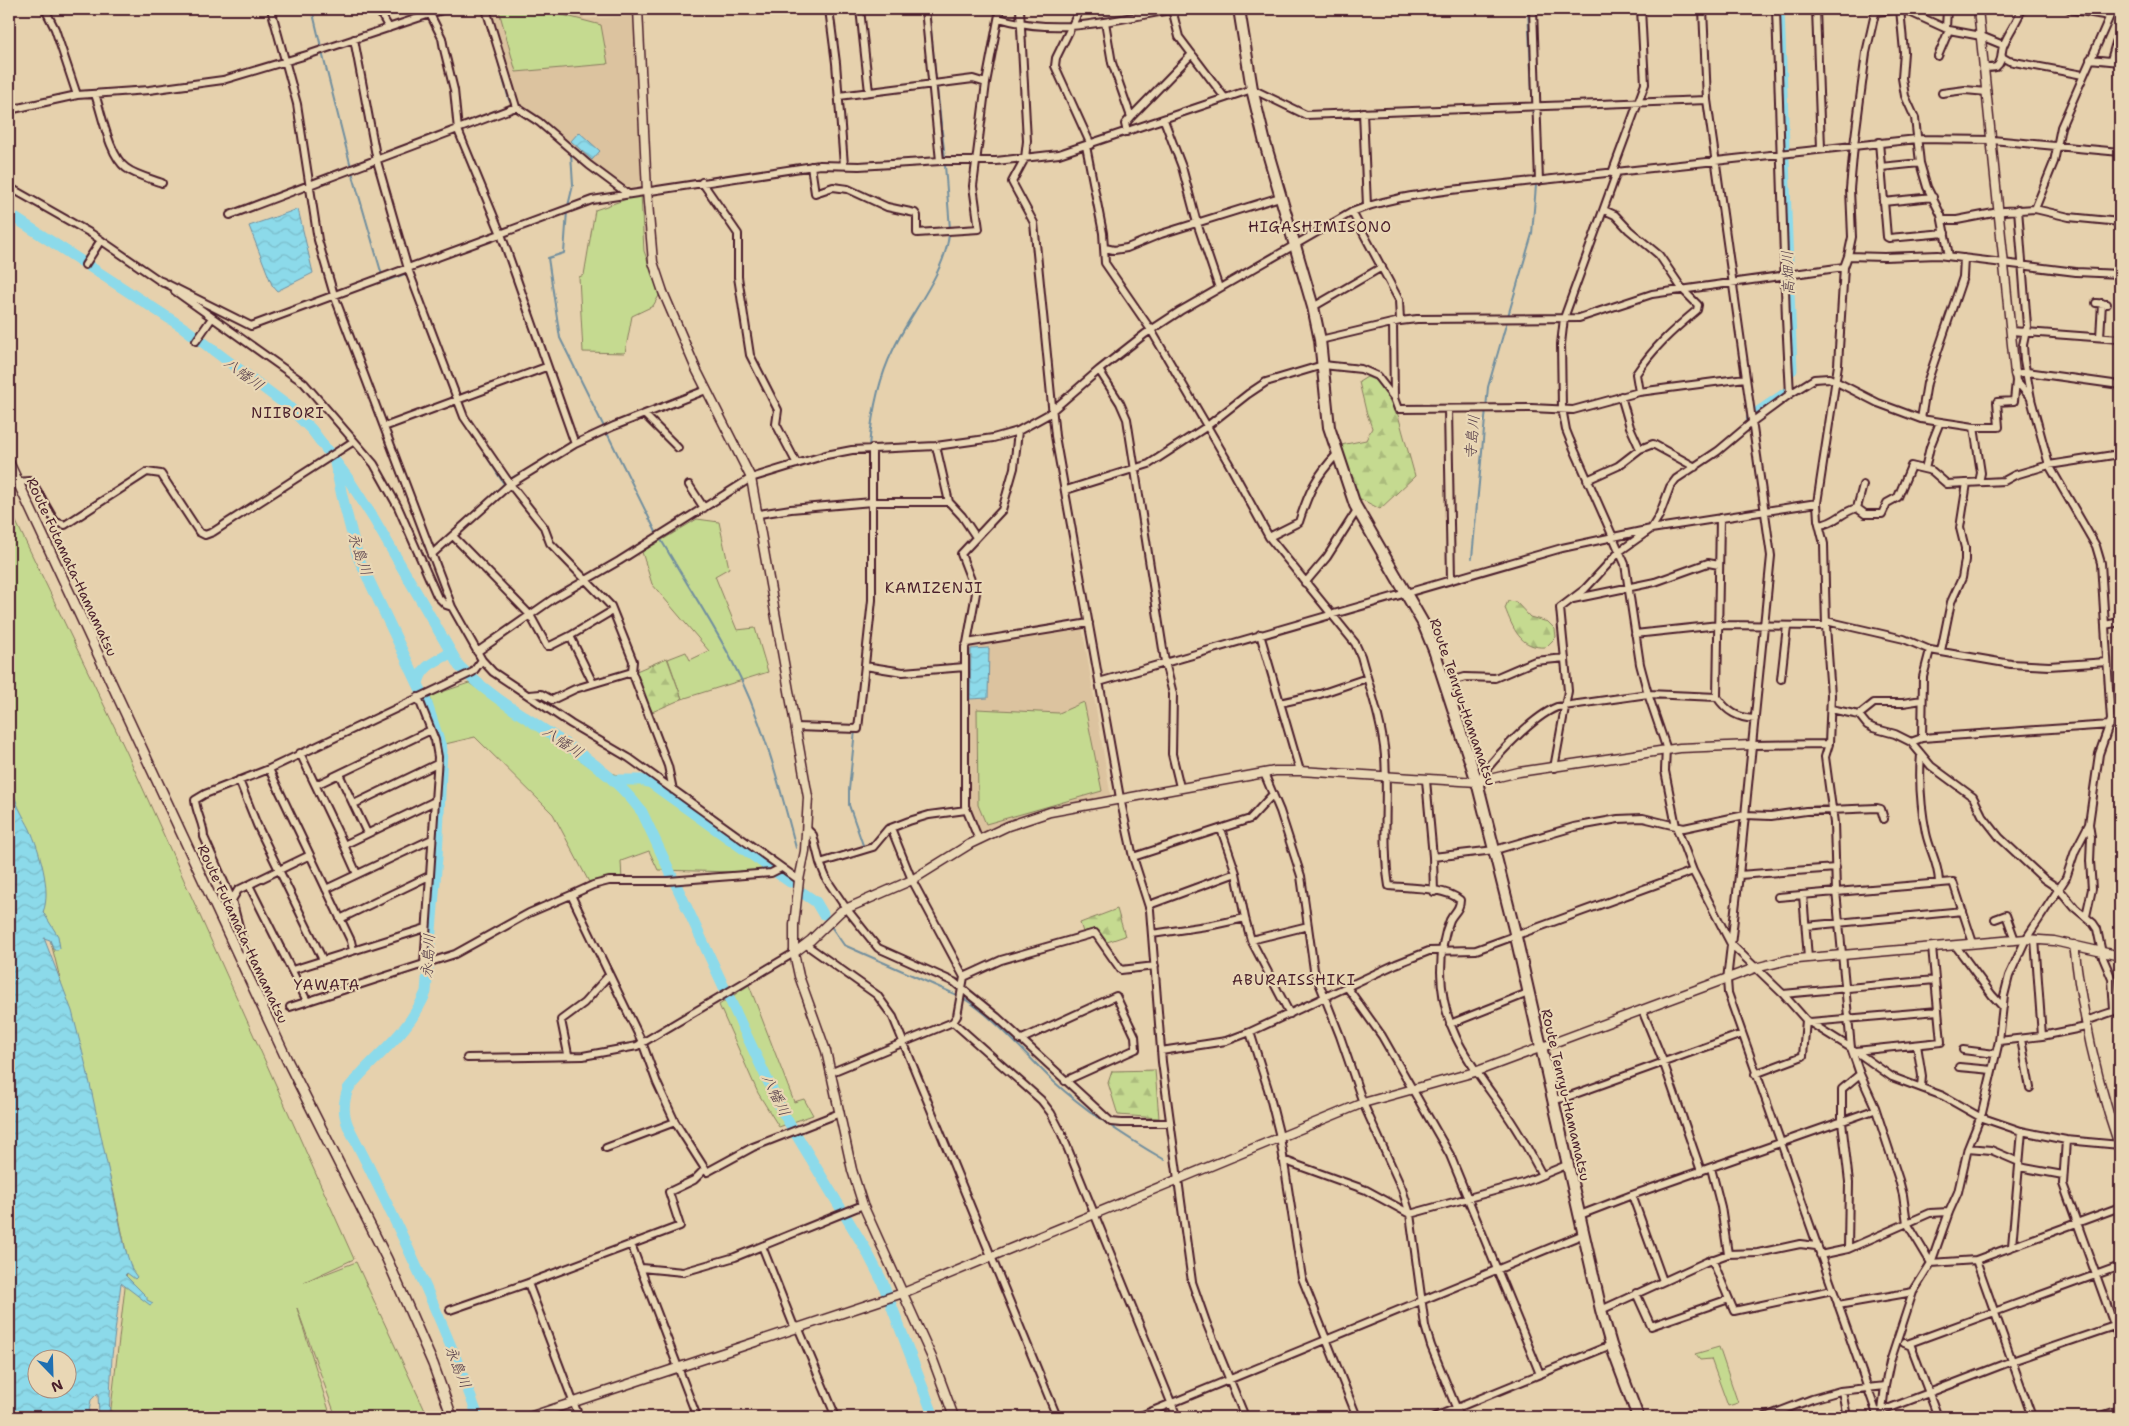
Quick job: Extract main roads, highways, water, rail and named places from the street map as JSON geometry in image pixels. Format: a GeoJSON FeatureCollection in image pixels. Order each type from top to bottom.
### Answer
{"type":"FeatureCollection","features":[{"type":"Feature","properties":{"kind":"main road","name":"Route Tenryu-Hamamatsu"},"geometry":{"type":"LineString","coordinates":[[1239,9],[1252,89],[1264,143],[1313,307],[1324,365],[1329,427],[1357,510],[1423,622],[1477,782],[1516,937],[1569,1164],[1600,1310],[1611,1346],[1638,1417]]}},
{"type":"Feature","properties":{"kind":"main road","name":"Route Futamata-Hamamatsu"},"geometry":{"type":"LineString","coordinates":[[9,463],[287,1060],[388,1259],[433,1364],[452,1417]]}},
{"type":"Feature","properties":{"kind":"main road"},"geometry":{"type":"LineString","coordinates":[[2105,1417],[2120,1412]]}},
{"type":"Feature","properties":{"kind":"water"},"geometry":{"type":"Polygon","coordinates":[[[579,132],[600,151],[592,160],[571,141],[579,132]]]}},
{"type":"Feature","properties":{"kind":"water"},"geometry":{"type":"Polygon","coordinates":[[[298,209],[313,273],[277,291],[272,285],[249,226],[298,209]]]}},
{"type":"Feature","properties":{"kind":"water"},"geometry":{"type":"Polygon","coordinates":[[[989,648],[988,698],[970,699],[971,649],[989,648]]]}},
{"type":"Feature","properties":{"kind":"water"},"geometry":{"type":"Polygon","coordinates":[[[9,748],[15,799],[34,837],[43,870],[46,893],[43,912],[58,936],[60,948],[54,950],[50,940],[44,938],[72,1011],[87,1070],[125,1248],[132,1270],[137,1277],[135,1279],[127,1273],[125,1275],[147,1297],[147,1300],[153,1303],[150,1305],[121,1283],[112,1356],[109,1417],[99,1417],[98,1393],[91,1400],[88,1417],[11,1417],[11,1405],[9,1406],[9,748]]]}},
{"type":"Feature","properties":{"kind":"waterway"},"geometry":{"type":"LineString","coordinates":[[312,9],[321,47]]}},
{"type":"Feature","properties":{"kind":"waterway"},"geometry":{"type":"LineString","coordinates":[[929,9],[936,81]]}},
{"type":"Feature","properties":{"kind":"waterway","name":"寺島川"},"geometry":{"type":"LineString","coordinates":[[1528,9],[1536,178]]}},
{"type":"Feature","properties":{"kind":"waterway","name":"高畑川"},"geometry":{"type":"LineString","coordinates":[[1779,9],[1784,147]]}},
{"type":"Feature","properties":{"kind":"waterway"},"geometry":{"type":"LineString","coordinates":[[488,25],[509,100],[513,106]]}},
{"type":"Feature","properties":{"kind":"waterway"},"geometry":{"type":"LineString","coordinates":[[322,52],[351,167]]}},
{"type":"Feature","properties":{"kind":"waterway"},"geometry":{"type":"LineString","coordinates":[[937,88],[945,158]]}},
{"type":"Feature","properties":{"kind":"waterway"},"geometry":{"type":"LineString","coordinates":[[552,137],[571,154],[573,185],[568,206]]}},
{"type":"Feature","properties":{"kind":"waterway","name":"高畑川"},"geometry":{"type":"LineString","coordinates":[[1784,159],[1792,370]]}},
{"type":"Feature","properties":{"kind":"waterway"},"geometry":{"type":"LineString","coordinates":[[945,165],[950,229]]}},
{"type":"Feature","properties":{"kind":"waterway"},"geometry":{"type":"LineString","coordinates":[[352,172],[382,275]]}},
{"type":"Feature","properties":{"kind":"waterway","name":"寺島川"},"geometry":{"type":"LineString","coordinates":[[1508,316],[1532,234],[1536,185]]}},
{"type":"Feature","properties":{"kind":"waterway"},"geometry":{"type":"LineString","coordinates":[[567,211],[564,253],[548,258],[560,338],[656,532]]}},
{"type":"Feature","properties":{"kind":"waterway","name":"八幡川"},"geometry":{"type":"LineString","coordinates":[[9,214],[184,328],[289,407],[312,430],[347,477],[374,519],[459,666],[481,686],[578,752],[601,770],[623,790],[642,812],[782,1111],[866,1250],[882,1281],[934,1417]]}},
{"type":"Feature","properties":{"kind":"waterway"},"geometry":{"type":"LineString","coordinates":[[869,446],[874,409],[883,373],[900,336],[934,279],[941,264],[949,234]]}},
{"type":"Feature","properties":{"kind":"waterway"},"geometry":{"type":"LineString","coordinates":[[383,282],[405,274],[408,276]]}},
{"type":"Feature","properties":{"kind":"waterway","name":"寺島川"},"geometry":{"type":"LineString","coordinates":[[1472,558],[1488,387],[1507,321]]}},
{"type":"Feature","properties":{"kind":"waterway"},"geometry":{"type":"LineString","coordinates":[[433,343],[453,397]]}},
{"type":"Feature","properties":{"kind":"waterway","name":"高畑川"},"geometry":{"type":"LineString","coordinates":[[1755,414],[1786,393]]}},
{"type":"Feature","properties":{"kind":"waterway","name":"高畑川"},"geometry":{"type":"LineString","coordinates":[[1747,416],[1747,422]]}},
{"type":"Feature","properties":{"kind":"waterway"},"geometry":{"type":"LineString","coordinates":[[453,531],[504,484],[469,429]]}},
{"type":"Feature","properties":{"kind":"waterway"},"geometry":{"type":"LineString","coordinates":[[579,438],[595,432]]}},
{"type":"Feature","properties":{"kind":"waterway","name":"永島川"},"geometry":{"type":"LineString","coordinates":[[335,463],[358,557],[426,701],[442,750],[437,857],[426,992],[410,1021],[348,1089],[344,1103],[344,1112],[348,1126],[384,1197],[434,1306],[478,1417]]}},
{"type":"Feature","properties":{"kind":"waterway"},"geometry":{"type":"LineString","coordinates":[[512,478],[532,467]]}},
{"type":"Feature","properties":{"kind":"waterway"},"geometry":{"type":"LineString","coordinates":[[660,538],[713,627],[741,680],[769,751],[796,848]]}},
{"type":"Feature","properties":{"kind":"waterway"},"geometry":{"type":"LineString","coordinates":[[418,684],[426,668],[451,653]]}},
{"type":"Feature","properties":{"kind":"waterway"},"geometry":{"type":"LineString","coordinates":[[855,730],[849,805],[864,848]]}},
{"type":"Feature","properties":{"kind":"waterway"},"geometry":{"type":"LineString","coordinates":[[614,780],[641,780],[651,783],[790,882]]}},
{"type":"Feature","properties":{"kind":"waterway"},"geometry":{"type":"LineString","coordinates":[[803,893],[816,902],[823,914]]}},
{"type":"Feature","properties":{"kind":"waterway"},"geometry":{"type":"LineString","coordinates":[[823,914],[827,921]]}},
{"type":"Feature","properties":{"kind":"waterway"},"geometry":{"type":"LineString","coordinates":[[830,925],[844,945],[959,996]]}},
{"type":"Feature","properties":{"kind":"waterway"},"geometry":{"type":"LineString","coordinates":[[963,998],[999,1026],[1053,1081],[1079,1103],[1121,1133],[1165,1160]]}},
{"type":"Feature","properties":{"kind":"waterway"},"geometry":{"type":"LineString","coordinates":[[1175,1186],[1177,1198]]}},
{"type":"Feature","properties":{"kind":"district","name":"HIGASHIMISONO"},"geometry":{"type":"Point","coordinates":[1320,227]}},
{"type":"Feature","properties":{"kind":"district","name":"NIIBORI"},"geometry":{"type":"Point","coordinates":[288,413]}},
{"type":"Feature","properties":{"kind":"district","name":"KAMIZENJI"},"geometry":{"type":"Point","coordinates":[934,588]}},
{"type":"Feature","properties":{"kind":"district","name":"ABURAISSHIKI"},"geometry":{"type":"Point","coordinates":[1294,980]}},
{"type":"Feature","properties":{"kind":"district","name":"YAWATA"},"geometry":{"type":"Point","coordinates":[327,985]}}]}
